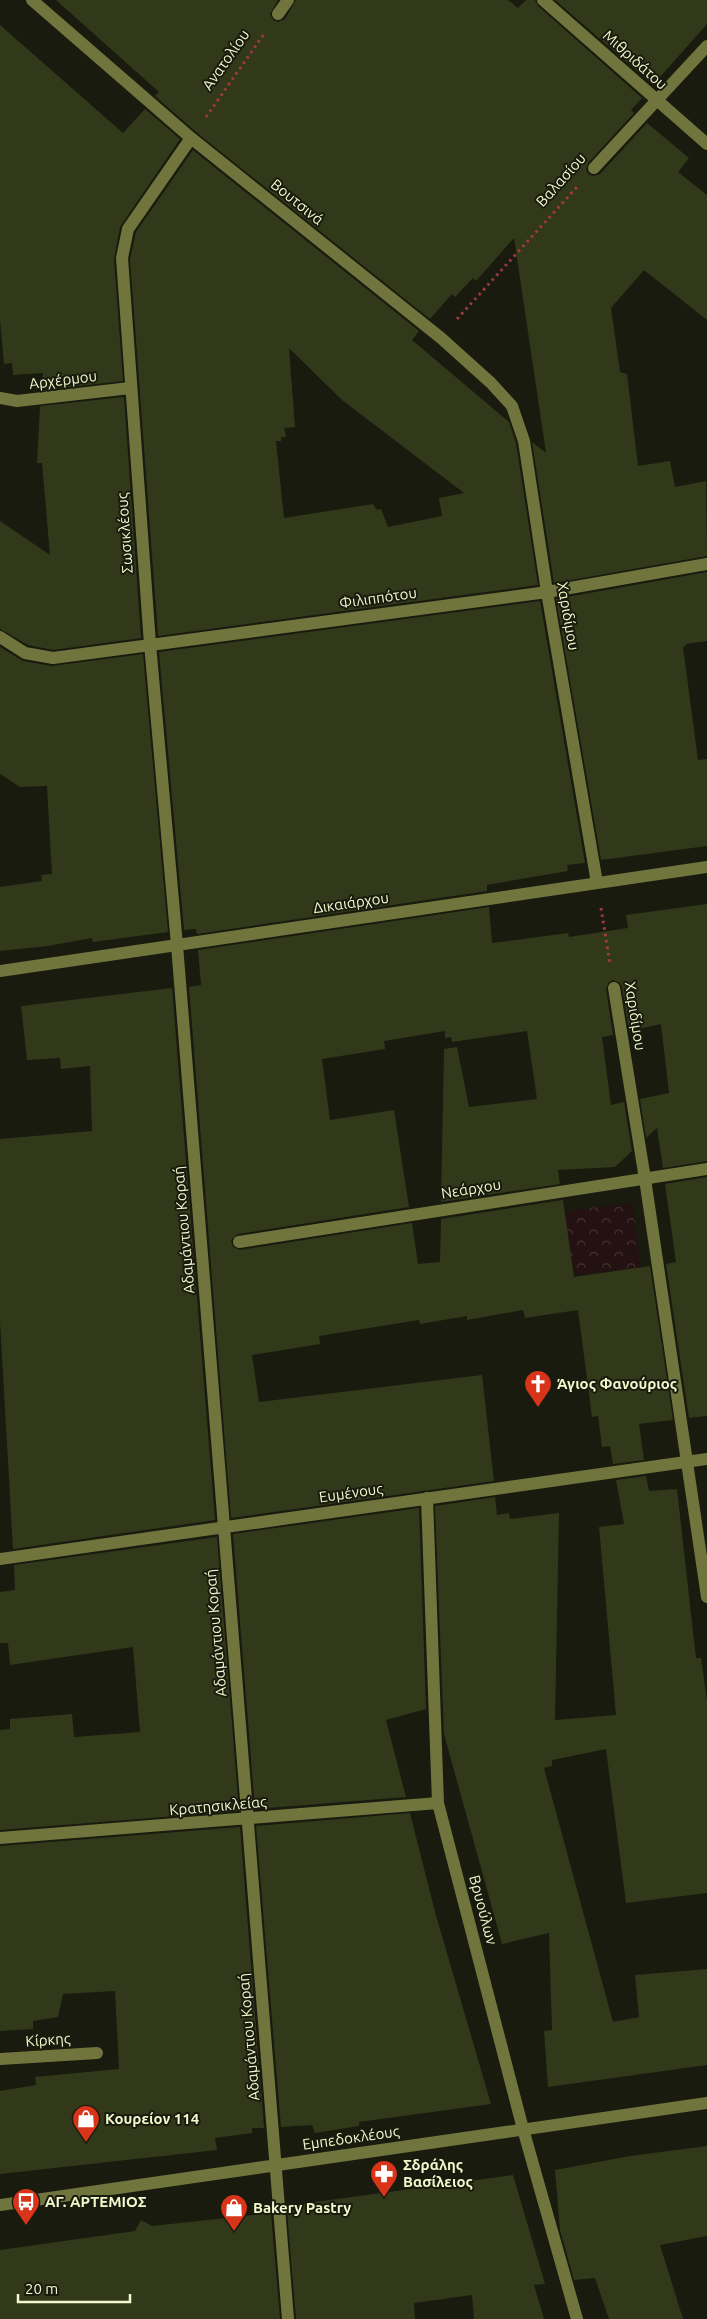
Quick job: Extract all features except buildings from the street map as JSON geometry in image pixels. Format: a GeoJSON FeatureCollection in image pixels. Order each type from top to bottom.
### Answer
{"type":"FeatureCollection","features":[{"type":"Feature","properties":{"kind":"street","name":"Βουτσινά"},"geometry":{"type":"LineString","coordinates":[[32,0],[191,138],[441,338],[491,383],[512,406],[524,441]]}},
{"type":"Feature","properties":{"kind":"street"},"geometry":{"type":"LineString","coordinates":[[278,14],[288,0]]}},
{"type":"Feature","properties":{"kind":"street","name":"Μιθριδάτου"},"geometry":{"type":"LineString","coordinates":[[543,0],[707,144]]}},
{"type":"Feature","properties":{"kind":"street","name":"Βαλασίου"},"geometry":{"type":"LineString","coordinates":[[594,168],[707,46]]}},
{"type":"Feature","properties":{"kind":"street","name":"Σωσικλέους"},"geometry":{"type":"LineString","coordinates":[[177,945],[150,644],[122,258],[128,229],[191,138]]}},
{"type":"Feature","properties":{"kind":"street","name":"Αρχέρμου"},"geometry":{"type":"LineString","coordinates":[[0,398],[17,401],[130,388]]}},
{"type":"Feature","properties":{"kind":"street","name":"Χαριδίμου"},"geometry":{"type":"LineString","coordinates":[[524,441],[547,592],[597,883]]}},
{"type":"Feature","properties":{"kind":"street","name":"Φιλιππότου"},"geometry":{"type":"LineString","coordinates":[[0,637],[25,653],[53,658],[547,592],[707,564]]}},
{"type":"Feature","properties":{"kind":"street","name":"Δικαιάρχου"},"geometry":{"type":"LineString","coordinates":[[0,971],[707,867]]}},
{"type":"Feature","properties":{"kind":"street","name":"Αδαμάντιου Κοραή"},"geometry":{"type":"LineString","coordinates":[[177,945],[288,2319]]}},
{"type":"Feature","properties":{"kind":"street","name":"Χαριδίμου"},"geometry":{"type":"LineString","coordinates":[[614,988],[645,1178],[707,1597]]}},
{"type":"Feature","properties":{"kind":"street","name":"Νεάρχου"},"geometry":{"type":"LineString","coordinates":[[240,1242],[645,1178],[707,1170]]}},
{"type":"Feature","properties":{"kind":"street","name":"Ευμένους"},"geometry":{"type":"LineString","coordinates":[[0,1558],[707,1459]]}},
{"type":"Feature","properties":{"kind":"street","name":"Βρυούλων"},"geometry":{"type":"LineString","coordinates":[[427,1498],[438,1803],[523,2129],[578,2319]]}},
{"type":"Feature","properties":{"kind":"street","name":"Κρατησικλείας"},"geometry":{"type":"LineString","coordinates":[[0,1838],[248,1820],[438,1803]]}},
{"type":"Feature","properties":{"kind":"street","name":"Κίρκης"},"geometry":{"type":"LineString","coordinates":[[0,2059],[97,2053]]}},
{"type":"Feature","properties":{"kind":"street","name":"Εμπεδοκλέους"},"geometry":{"type":"LineString","coordinates":[[0,2205],[707,2103]]}},
{"type":"Feature","properties":{"kind":"path","name":"Ανατολίου"},"geometry":{"type":"LineString","coordinates":[[191,138],[278,14]]}},
{"type":"Feature","properties":{"kind":"path","name":"Βαλασίου"},"geometry":{"type":"LineString","coordinates":[[441,338],[594,168]]}},
{"type":"Feature","properties":{"kind":"path","name":"Χαριδίμου"},"geometry":{"type":"LineString","coordinates":[[597,883],[614,988]]}},
{"type":"Feature","properties":{"kind":"green space"},"geometry":{"type":"Polygon","coordinates":[[[632,1202],[641,1267],[573,1276],[564,1212],[632,1202]]]}},
{"type":"Feature","properties":{"kind":"place","name":"Άγιος Φανούριος"},"geometry":{"type":"Point","coordinates":[538,1408]}},
{"type":"Feature","properties":{"kind":"place","name":"Κουρείον 114"},"geometry":{"type":"Point","coordinates":[86,2143]}},
{"type":"Feature","properties":{"kind":"place","name":"Σδράλης Βασίλειος"},"geometry":{"type":"Point","coordinates":[384,2198]}},
{"type":"Feature","properties":{"kind":"place","name":"ΑΓ. ΑΡΤΕΜΙΟΣ"},"geometry":{"type":"Point","coordinates":[26,2226]}},
{"type":"Feature","properties":{"kind":"place","name":"Bakery Pastry"},"geometry":{"type":"Point","coordinates":[234,2232]}}]}
